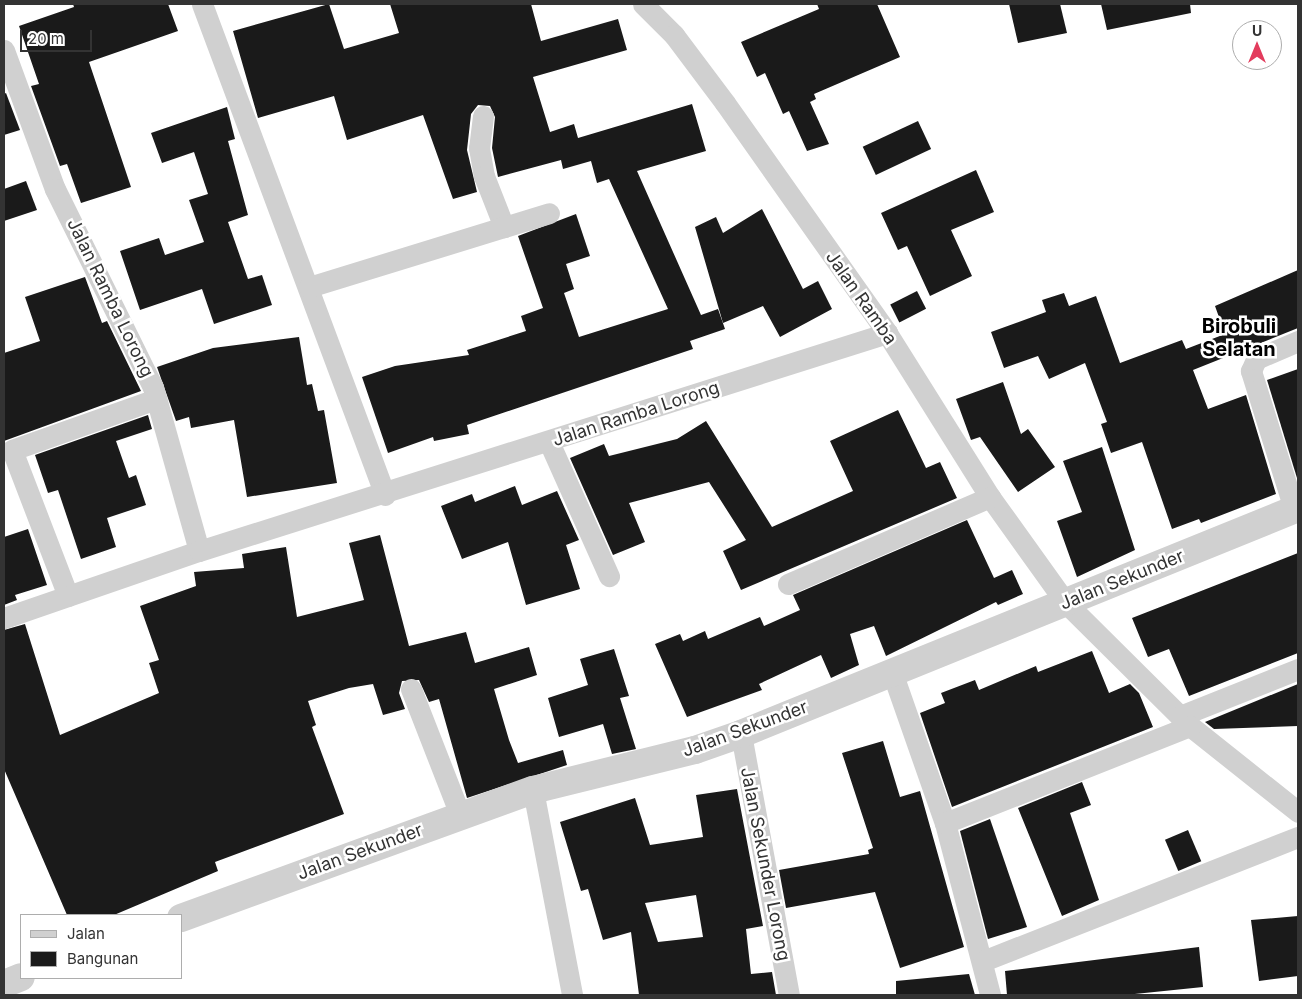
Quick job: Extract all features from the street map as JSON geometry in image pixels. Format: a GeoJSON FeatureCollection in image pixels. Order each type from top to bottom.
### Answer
{"type":"FeatureCollection","features":[{"type":"Feature","properties":{"kind":"street"},"geometry":{"type":"LineString","coordinates":[[202,4],[385,494]]}},
{"type":"Feature","properties":{"kind":"street","name":"Jalan Ramba"},"geometry":{"type":"LineString","coordinates":[[643,4],[674,35],[719,95],[887,333],[990,496],[1066,603]]}},
{"type":"Feature","properties":{"kind":"street","name":"Jalan Ramba Lorong"},"geometry":{"type":"LineString","coordinates":[[4,50],[55,189],[122,317],[156,399],[199,551]]}},
{"type":"Feature","properties":{"kind":"street"},"geometry":{"type":"LineString","coordinates":[[483,116],[484,134],[479,148],[484,176],[504,227]]}},
{"type":"Feature","properties":{"kind":"street"},"geometry":{"type":"LineString","coordinates":[[309,287],[549,213]]}},
{"type":"Feature","properties":{"kind":"street","name":"Jalan Ramba Lorong"},"geometry":{"type":"LineString","coordinates":[[4,618],[199,551],[385,494],[887,333]]}},
{"type":"Feature","properties":{"kind":"street"},"geometry":{"type":"LineString","coordinates":[[1296,508],[1251,371],[1261,357],[1298,341]]}},
{"type":"Feature","properties":{"kind":"street"},"geometry":{"type":"LineString","coordinates":[[68,596],[12,450],[156,399]]}},
{"type":"Feature","properties":{"kind":"street"},"geometry":{"type":"LineString","coordinates":[[549,442],[609,576]]}},
{"type":"Feature","properties":{"kind":"street"},"geometry":{"type":"LineString","coordinates":[[788,584],[990,496]]}},
{"type":"Feature","properties":{"kind":"street","name":"Jalan Sekunder"},"geometry":{"type":"LineString","coordinates":[[182,918],[533,790],[695,750],[740,734],[1296,508]]}},
{"type":"Feature","properties":{"kind":"street"},"geometry":{"type":"LineString","coordinates":[[1066,603],[1185,721],[1298,812]]}},
{"type":"Feature","properties":{"kind":"street"},"geometry":{"type":"LineString","coordinates":[[945,823],[1185,721],[1298,669]]}},
{"type":"Feature","properties":{"kind":"street"},"geometry":{"type":"LineString","coordinates":[[892,672],[945,823],[983,960],[990,995]]}},
{"type":"Feature","properties":{"kind":"street"},"geometry":{"type":"LineString","coordinates":[[412,689],[460,815]]}},
{"type":"Feature","properties":{"kind":"street","name":"Jalan Sekunder Lorong"},"geometry":{"type":"LineString","coordinates":[[740,734],[790,995]]}},
{"type":"Feature","properties":{"kind":"street"},"geometry":{"type":"LineString","coordinates":[[533,790],[572,995]]}},
{"type":"Feature","properties":{"kind":"street"},"geometry":{"type":"LineString","coordinates":[[983,960],[1298,837]]}},
{"type":"Feature","properties":{"kind":"street"},"geometry":{"type":"LineString","coordinates":[[4,984],[20,977]]}},
{"type":"Feature","properties":{"kind":"building"},"geometry":{"type":"Polygon","coordinates":[[[73,4],[168,4],[178,31],[89,62],[131,187],[81,203],[67,164],[60,166],[31,86],[39,84],[19,26],[74,7],[73,4]]]}},
{"type":"Feature","properties":{"kind":"building"},"geometry":{"type":"Polygon","coordinates":[[[329,4],[344,49],[399,33],[390,4],[531,4],[541,41],[618,19],[627,50],[533,77],[550,132],[574,124],[578,138],[692,104],[706,151],[637,171],[701,315],[718,309],[725,329],[690,341],[693,349],[467,425],[469,434],[434,441],[433,437],[388,453],[362,377],[395,366],[469,355],[467,350],[526,331],[521,316],[543,308],[518,236],[576,214],[590,256],[566,264],[574,289],[564,293],[579,337],[668,309],[609,179],[597,183],[591,161],[563,169],[561,160],[498,177],[492,148],[495,117],[490,106],[478,105],[471,114],[467,150],[477,192],[453,199],[423,115],[347,140],[334,96],[258,118],[233,31],[329,4]]]}},
{"type":"Feature","properties":{"kind":"building"},"geometry":{"type":"Polygon","coordinates":[[[817,4],[877,4],[900,57],[814,94],[816,99],[810,102],[829,144],[807,151],[789,111],[783,114],[765,73],[757,77],[741,42],[819,9],[817,4]]]}},
{"type":"Feature","properties":{"kind":"building"},"geometry":{"type":"Polygon","coordinates":[[[1009,4],[1060,4],[1067,33],[1018,43],[1009,4]]]}},
{"type":"Feature","properties":{"kind":"building"},"geometry":{"type":"Polygon","coordinates":[[[1101,4],[1190,4],[1191,13],[1107,30],[1101,4]]]}},
{"type":"Feature","properties":{"kind":"building"},"geometry":{"type":"Polygon","coordinates":[[[6,93],[20,130],[4,135],[4,94],[6,93]]]}},
{"type":"Feature","properties":{"kind":"building"},"geometry":{"type":"Polygon","coordinates":[[[227,107],[235,139],[228,141],[248,215],[228,222],[248,279],[262,275],[272,305],[214,324],[202,289],[140,310],[120,251],[159,238],[165,255],[204,242],[189,200],[208,194],[194,152],[162,163],[151,133],[227,107]]]}},
{"type":"Feature","properties":{"kind":"building"},"geometry":{"type":"Polygon","coordinates":[[[918,121],[931,149],[876,175],[863,147],[918,121]]]}},
{"type":"Feature","properties":{"kind":"building"},"geometry":{"type":"Polygon","coordinates":[[[976,170],[994,212],[951,230],[972,276],[930,296],[907,246],[898,250],[881,213],[976,170]]]}},
{"type":"Feature","properties":{"kind":"building"},"geometry":{"type":"Polygon","coordinates":[[[26,181],[37,210],[4,221],[4,189],[26,181]]]}},
{"type":"Feature","properties":{"kind":"building"},"geometry":{"type":"Polygon","coordinates":[[[762,209],[803,289],[818,281],[832,309],[780,337],[763,306],[723,323],[695,227],[716,217],[723,233],[762,209]]]}},
{"type":"Feature","properties":{"kind":"building"},"geometry":{"type":"Polygon","coordinates":[[[1298,270],[1298,328],[1193,370],[1208,409],[1246,395],[1276,494],[1201,523],[1199,519],[1172,529],[1142,442],[1111,453],[1101,424],[1107,422],[1085,363],[1049,379],[1038,356],[1004,368],[991,332],[1046,312],[1042,300],[1064,293],[1069,306],[1096,296],[1120,363],[1182,340],[1186,349],[1225,334],[1215,306],[1298,270]]]}},
{"type":"Feature","properties":{"kind":"building"},"geometry":{"type":"Polygon","coordinates":[[[85,277],[102,323],[107,321],[141,391],[4,441],[4,353],[40,341],[25,297],[85,277]]]}},
{"type":"Feature","properties":{"kind":"building"},"geometry":{"type":"Polygon","coordinates":[[[917,291],[926,309],[899,322],[890,305],[917,291]]]}},
{"type":"Feature","properties":{"kind":"building"},"geometry":{"type":"Polygon","coordinates":[[[299,337],[307,385],[312,384],[318,411],[324,410],[337,483],[247,497],[234,420],[191,428],[189,417],[176,421],[157,367],[213,348],[299,337]]]}},
{"type":"Feature","properties":{"kind":"building"},"geometry":{"type":"Polygon","coordinates":[[[1298,369],[1298,477],[1297,478],[1267,380],[1298,369]]]}},
{"type":"Feature","properties":{"kind":"building"},"geometry":{"type":"Polygon","coordinates":[[[1003,382],[1021,434],[1028,429],[1055,467],[1018,492],[980,437],[971,440],[956,399],[1003,382]]]}},
{"type":"Feature","properties":{"kind":"building"},"geometry":{"type":"Polygon","coordinates":[[[898,410],[926,468],[940,462],[957,498],[741,590],[723,551],[746,540],[709,482],[629,503],[645,542],[613,555],[570,458],[604,444],[609,456],[677,439],[706,421],[772,527],[853,491],[830,441],[898,410]]]}},
{"type":"Feature","properties":{"kind":"building"},"geometry":{"type":"Polygon","coordinates":[[[148,415],[152,429],[116,441],[129,478],[136,475],[146,505],[107,518],[116,547],[81,559],[58,490],[48,493],[35,455],[148,415]]]}},
{"type":"Feature","properties":{"kind":"building"},"geometry":{"type":"Polygon","coordinates":[[[1102,447],[1135,550],[1077,577],[1057,521],[1082,512],[1063,461],[1102,447]]]}},
{"type":"Feature","properties":{"kind":"building"},"geometry":{"type":"Polygon","coordinates":[[[515,486],[522,505],[557,491],[579,540],[566,545],[580,589],[526,605],[508,542],[462,559],[441,506],[472,494],[475,502],[515,486]]]}},
{"type":"Feature","properties":{"kind":"building"},"geometry":{"type":"Polygon","coordinates":[[[967,520],[994,578],[1012,570],[1023,594],[998,605],[996,602],[886,656],[874,626],[850,634],[859,665],[831,678],[821,655],[759,684],[762,690],[687,717],[655,644],[680,634],[683,641],[705,631],[708,639],[760,617],[764,626],[800,610],[793,595],[967,520]]]}},
{"type":"Feature","properties":{"kind":"building"},"geometry":{"type":"Polygon","coordinates":[[[28,529],[47,585],[15,595],[17,600],[4,605],[4,537],[28,529]]]}},
{"type":"Feature","properties":{"kind":"building"},"geometry":{"type":"Polygon","coordinates":[[[380,535],[409,646],[466,632],[475,663],[529,647],[537,675],[494,689],[509,740],[518,763],[563,750],[567,765],[467,798],[439,699],[429,702],[419,680],[402,681],[399,693],[405,709],[383,715],[373,684],[349,688],[308,701],[316,725],[312,727],[344,814],[215,862],[218,871],[116,914],[67,914],[4,769],[4,630],[25,624],[60,735],[159,693],[149,663],[159,660],[140,606],[196,586],[194,572],[244,568],[242,554],[286,547],[297,617],[364,600],[349,543],[380,535]]]}},
{"type":"Feature","properties":{"kind":"building"},"geometry":{"type":"Polygon","coordinates":[[[1298,553],[1298,653],[1189,696],[1169,649],[1148,657],[1132,618],[1298,553]]]}},
{"type":"Feature","properties":{"kind":"building"},"geometry":{"type":"Polygon","coordinates":[[[614,649],[629,696],[620,698],[636,749],[612,754],[603,724],[559,737],[548,698],[588,685],[580,659],[614,649]]]}},
{"type":"Feature","properties":{"kind":"building"},"geometry":{"type":"Polygon","coordinates":[[[1092,651],[1109,693],[1130,684],[1139,693],[1153,727],[952,807],[920,713],[945,703],[941,693],[975,680],[979,690],[1036,666],[1038,672],[1092,651]]]}},
{"type":"Feature","properties":{"kind":"building"},"geometry":{"type":"Polygon","coordinates":[[[1298,684],[1298,726],[1214,729],[1205,722],[1298,684]]]}},
{"type":"Feature","properties":{"kind":"building"},"geometry":{"type":"Polygon","coordinates":[[[883,741],[900,797],[920,791],[964,947],[900,968],[875,892],[786,908],[779,870],[869,854],[868,850],[873,848],[842,753],[883,741]]]}},
{"type":"Feature","properties":{"kind":"building"},"geometry":{"type":"Polygon","coordinates":[[[1082,782],[1091,805],[1070,813],[1099,900],[1062,916],[1018,808],[1082,782]]]}},
{"type":"Feature","properties":{"kind":"building"},"geometry":{"type":"Polygon","coordinates":[[[737,789],[763,926],[746,929],[751,974],[772,972],[776,995],[639,995],[631,932],[603,940],[588,889],[581,891],[560,822],[635,798],[650,845],[703,837],[696,795],[737,789]],[[696,895],[645,903],[658,942],[703,937],[696,895]]]}},
{"type":"Feature","properties":{"kind":"building"},"geometry":{"type":"Polygon","coordinates":[[[990,819],[1027,927],[988,939],[960,831],[990,819]]]}},
{"type":"Feature","properties":{"kind":"building"},"geometry":{"type":"Polygon","coordinates":[[[1188,830],[1201,861],[1178,871],[1165,840],[1188,830]]]}},
{"type":"Feature","properties":{"kind":"building"},"geometry":{"type":"Polygon","coordinates":[[[1298,916],[1298,976],[1259,981],[1251,920],[1298,916]]]}},
{"type":"Feature","properties":{"kind":"building"},"geometry":{"type":"Polygon","coordinates":[[[1199,947],[1203,987],[1125,995],[1007,995],[1005,971],[1199,947]]]}},
{"type":"Feature","properties":{"kind":"building"},"geometry":{"type":"Polygon","coordinates":[[[969,974],[975,995],[896,995],[896,981],[969,974]]]}},
{"type":"Feature","properties":{"kind":"district","name":"Birobuli Selatan"},"geometry":{"type":"Point","coordinates":[1239,338]}}]}
